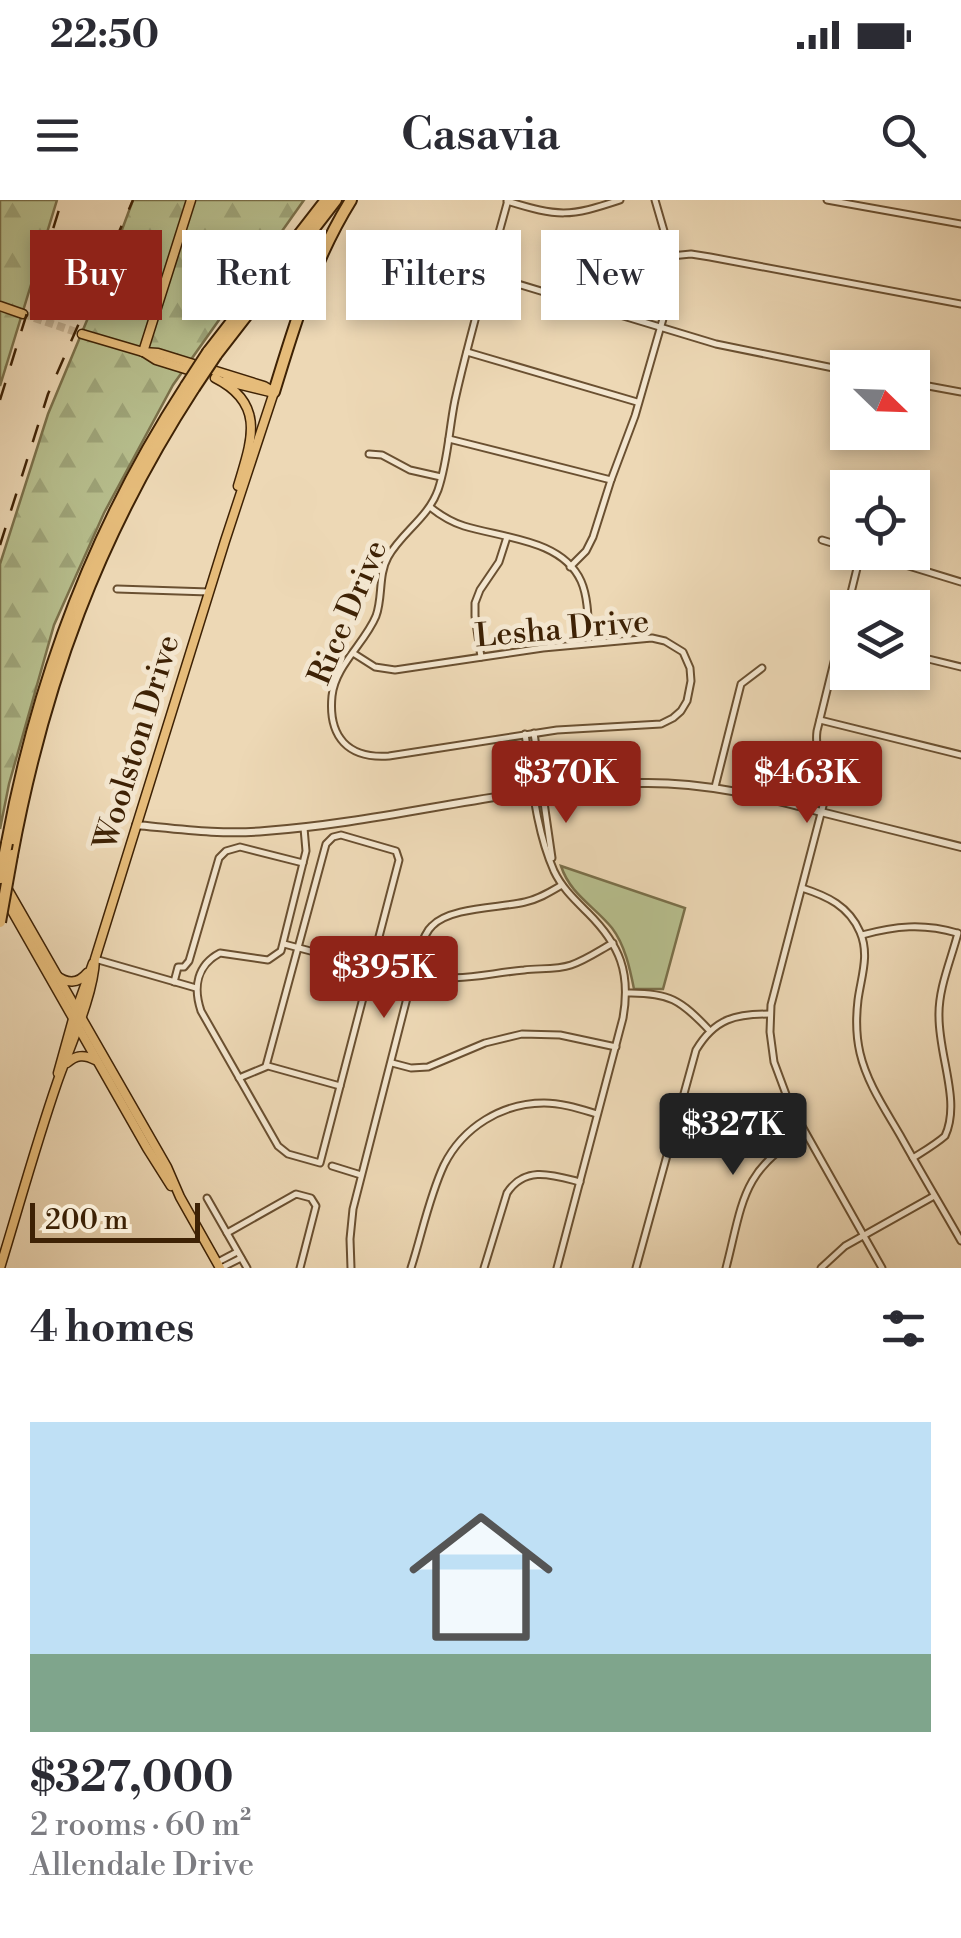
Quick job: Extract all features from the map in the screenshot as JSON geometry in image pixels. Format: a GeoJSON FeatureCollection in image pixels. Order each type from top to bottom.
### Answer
{"type":"FeatureCollection","features":[{"type":"Feature","properties":{"kind":"highway"},"geometry":{"type":"LineString","coordinates":[[297,230],[317,200]]}},
{"type":"Feature","properties":{"kind":"highway"},"geometry":{"type":"LineString","coordinates":[[302,230],[326,200]]}},
{"type":"Feature","properties":{"kind":"highway"},"geometry":{"type":"LineString","coordinates":[[212,354],[336,200]]}},
{"type":"Feature","properties":{"kind":"highway"},"geometry":{"type":"LineString","coordinates":[[274,392],[311,277],[352,200]]}},
{"type":"Feature","properties":{"kind":"highway"},"geometry":{"type":"LineString","coordinates":[[0,876],[35,716],[71,608],[146,449],[236,320]]}},
{"type":"Feature","properties":{"kind":"highway"},"geometry":{"type":"LineString","coordinates":[[0,922],[39,730],[78,611],[135,486],[190,387]]}},
{"type":"Feature","properties":{"kind":"main road"},"geometry":{"type":"LineString","coordinates":[[143,352],[191,200]]}},
{"type":"Feature","properties":{"kind":"main road"},"geometry":{"type":"LineString","coordinates":[[0,306],[22,314]]}},
{"type":"Feature","properties":{"kind":"main road","name":"Woolston Drive"},"geometry":{"type":"LineString","coordinates":[[82,334],[158,353],[274,392]]}},
{"type":"Feature","properties":{"kind":"main road","name":"Woolston Drive"},"geometry":{"type":"LineString","coordinates":[[143,352],[156,360],[262,392],[274,392]]}},
{"type":"Feature","properties":{"kind":"main road","name":"Woolston Drive"},"geometry":{"type":"LineString","coordinates":[[76,1018],[209,592],[250,443],[252,426],[248,410],[228,385],[215,378]]}},
{"type":"Feature","properties":{"kind":"main road","name":"Woolston Drive"},"geometry":{"type":"LineString","coordinates":[[224,541],[274,392]]}},
{"type":"Feature","properties":{"kind":"main road"},"geometry":{"type":"LineString","coordinates":[[0,876],[55,974],[99,1065],[160,1171],[180,1197]]}},
{"type":"Feature","properties":{"kind":"main road"},"geometry":{"type":"LineString","coordinates":[[0,890],[167,1168],[220,1266]]}},
{"type":"Feature","properties":{"kind":"main road","name":"Woolston Drive"},"geometry":{"type":"LineString","coordinates":[[76,1018],[95,970],[95,959]]}},
{"type":"Feature","properties":{"kind":"main road"},"geometry":{"type":"LineString","coordinates":[[55,974],[74,982],[89,969]]}},
{"type":"Feature","properties":{"kind":"main road"},"geometry":{"type":"LineString","coordinates":[[0,1268],[76,1018]]}},
{"type":"Feature","properties":{"kind":"main road"},"geometry":{"type":"LineString","coordinates":[[58,1080],[58,1065],[76,1018]]}},
{"type":"Feature","properties":{"kind":"main road"},"geometry":{"type":"LineString","coordinates":[[64,1066],[82,1056],[99,1065]]}},
{"type":"Feature","properties":{"kind":"street"},"geometry":{"type":"LineString","coordinates":[[507,201],[566,214],[586,212],[620,200]]}},
{"type":"Feature","properties":{"kind":"street"},"geometry":{"type":"LineString","coordinates":[[655,200],[664,230]]}},
{"type":"Feature","properties":{"kind":"street"},"geometry":{"type":"LineString","coordinates":[[827,200],[961,224]]}},
{"type":"Feature","properties":{"kind":"street","name":"Rice Drive"},"geometry":{"type":"LineString","coordinates":[[500,230],[507,201]]}},
{"type":"Feature","properties":{"kind":"street"},"geometry":{"type":"LineString","coordinates":[[679,255],[710,257],[961,304]]}},
{"type":"Feature","properties":{"kind":"street"},"geometry":{"type":"LineString","coordinates":[[521,285],[749,352],[830,368]]}},
{"type":"Feature","properties":{"kind":"street","name":"Rice Drive"},"geometry":{"type":"LineString","coordinates":[[476,320],[442,477],[430,508],[386,560],[378,610],[333,690],[332,712],[339,737],[354,752],[368,756],[534,733]]}},
{"type":"Feature","properties":{"kind":"street"},"geometry":{"type":"LineString","coordinates":[[570,567],[590,546],[663,320]]}},
{"type":"Feature","properties":{"kind":"street"},"geometry":{"type":"LineString","coordinates":[[468,352],[638,403]]}},
{"type":"Feature","properties":{"kind":"street"},"geometry":{"type":"LineString","coordinates":[[930,386],[961,392]]}},
{"type":"Feature","properties":{"kind":"street"},"geometry":{"type":"LineString","coordinates":[[448,439],[611,480]]}},
{"type":"Feature","properties":{"kind":"street"},"geometry":{"type":"LineString","coordinates":[[369,454],[442,477]]}},
{"type":"Feature","properties":{"kind":"street"},"geometry":{"type":"LineString","coordinates":[[430,508],[460,525],[548,550],[570,567],[580,578],[584,592],[589,644]]}},
{"type":"Feature","properties":{"kind":"street"},"geometry":{"type":"LineString","coordinates":[[481,657],[475,603],[499,562],[507,537]]}},
{"type":"Feature","properties":{"kind":"street"},"geometry":{"type":"LineString","coordinates":[[822,540],[830,542]]}},
{"type":"Feature","properties":{"kind":"street"},"geometry":{"type":"LineString","coordinates":[[921,570],[961,582]]}},
{"type":"Feature","properties":{"kind":"street"},"geometry":{"type":"LineString","coordinates":[[117,590],[209,592]]}},
{"type":"Feature","properties":{"kind":"street","name":"Lesha Drive"},"geometry":{"type":"LineString","coordinates":[[353,653],[375,667],[394,670],[656,638],[679,648],[688,661],[692,675],[687,701],[674,718],[658,724],[534,733]]}},
{"type":"Feature","properties":{"kind":"street"},"geometry":{"type":"LineString","coordinates":[[930,659],[961,667]]}},
{"type":"Feature","properties":{"kind":"street"},"geometry":{"type":"LineString","coordinates":[[715,787],[741,684],[762,668]]}},
{"type":"Feature","properties":{"kind":"street"},"geometry":{"type":"LineString","coordinates":[[830,685],[816,740],[826,788],[775,986],[770,1014],[772,1046],[779,1079],[882,1268]]}},
{"type":"Feature","properties":{"kind":"street"},"geometry":{"type":"LineString","coordinates":[[820,720],[961,755]]}},
{"type":"Feature","properties":{"kind":"street"},"geometry":{"type":"LineString","coordinates":[[534,733],[542,839],[562,884],[613,942],[622,964],[626,993],[616,1047],[558,1268]]}},
{"type":"Feature","properties":{"kind":"street"},"geometry":{"type":"LineString","coordinates":[[525,734],[538,790]]}},
{"type":"Feature","properties":{"kind":"street"},"geometry":{"type":"LineString","coordinates":[[136,825],[239,832],[304,827],[538,790],[644,782],[715,787],[961,847]]}},
{"type":"Feature","properties":{"kind":"street"},"geometry":{"type":"LineString","coordinates":[[266,1066],[322,852],[330,838],[341,835],[392,849],[399,860],[320,1163],[282,1150],[201,1010],[196,988],[202,966],[213,956],[229,953],[268,960],[281,951],[304,863],[304,827]]}},
{"type":"Feature","properties":{"kind":"street"},"geometry":{"type":"LineString","coordinates":[[174,982],[178,967],[189,961],[223,853],[240,847],[304,863]]}},
{"type":"Feature","properties":{"kind":"street"},"geometry":{"type":"LineString","coordinates":[[306,848],[322,852]]}},
{"type":"Feature","properties":{"kind":"street"},"geometry":{"type":"LineString","coordinates":[[352,1268],[350,1224],[361,1174],[427,932],[441,919],[530,901],[562,884]]}},
{"type":"Feature","properties":{"kind":"street"},"geometry":{"type":"LineString","coordinates":[[802,888],[841,906],[862,935],[865,958],[857,1014],[860,1054],[878,1099],[961,1241]]}},
{"type":"Feature","properties":{"kind":"street"},"geometry":{"type":"LineString","coordinates":[[862,935],[918,925],[959,933],[938,1012],[942,1045],[956,1080]]}},
{"type":"Feature","properties":{"kind":"street"},"geometry":{"type":"LineString","coordinates":[[414,972],[457,980],[563,967],[613,942]]}},
{"type":"Feature","properties":{"kind":"street"},"geometry":{"type":"LineString","coordinates":[[284,944],[371,967]]}},
{"type":"Feature","properties":{"kind":"street"},"geometry":{"type":"LineString","coordinates":[[95,959],[196,988]]}},
{"type":"Feature","properties":{"kind":"street"},"geometry":{"type":"LineString","coordinates":[[626,993],[668,996],[684,1005],[710,1031]]}},
{"type":"Feature","properties":{"kind":"street"},"geometry":{"type":"LineString","coordinates":[[636,1268],[692,1060],[702,1041],[710,1031],[737,1016],[770,1014]]}},
{"type":"Feature","properties":{"kind":"street"},"geometry":{"type":"LineString","coordinates":[[391,1062],[428,1068],[485,1042],[522,1034],[560,1035],[616,1047]]}},
{"type":"Feature","properties":{"kind":"street"},"geometry":{"type":"LineString","coordinates":[[239,1078],[266,1066],[340,1086]]}},
{"type":"Feature","properties":{"kind":"street"},"geometry":{"type":"LineString","coordinates":[[411,1268],[441,1171],[474,1126],[506,1110],[536,1104],[568,1106],[598,1114]]}},
{"type":"Feature","properties":{"kind":"street"},"geometry":{"type":"LineString","coordinates":[[913,1158],[945,1136],[958,1112]]}},
{"type":"Feature","properties":{"kind":"street"},"geometry":{"type":"LineString","coordinates":[[726,1268],[747,1190],[756,1172],[774,1152],[806,1133]]}},
{"type":"Feature","properties":{"kind":"street"},"geometry":{"type":"LineString","coordinates":[[332,1166],[361,1174]]}},
{"type":"Feature","properties":{"kind":"street"},"geometry":{"type":"LineString","coordinates":[[484,1268],[515,1183],[539,1173],[580,1182]]}},
{"type":"Feature","properties":{"kind":"street"},"geometry":{"type":"LineString","coordinates":[[227,1233],[294,1195],[311,1198],[316,1206],[300,1268]]}},
{"type":"Feature","properties":{"kind":"street"},"geometry":{"type":"LineString","coordinates":[[821,1268],[835,1254],[934,1196]]}},
{"type":"Feature","properties":{"kind":"street"},"geometry":{"type":"LineString","coordinates":[[207,1198],[247,1268]]}},
{"type":"Feature","properties":{"kind":"street"},"geometry":{"type":"LineString","coordinates":[[220,1266],[239,1255]]}},
{"type":"Feature","properties":{"kind":"green space"},"geometry":{"type":"Polygon","coordinates":[[[0,200],[57,200],[48,230],[30,230],[30,288],[0,386],[0,200]]]}},
{"type":"Feature","properties":{"kind":"green space"},"geometry":{"type":"Polygon","coordinates":[[[133,200],[304,200],[283,230],[182,230],[182,320],[219,320],[173,385],[104,513],[54,625],[0,829],[0,564],[48,414],[87,320],[162,320],[162,230],[122,230],[133,200]]]}},
{"type":"Feature","properties":{"kind":"green space"},"geometry":{"type":"Polygon","coordinates":[[[561,866],[685,908],[663,989],[634,989],[617,935],[576,892],[561,866]]]}},
{"type":"Feature","properties":{"kind":"tunnel"},"geometry":{"type":"LineString","coordinates":[[23,314],[82,334]]}},
{"type":"Feature","properties":{"kind":"railway"},"geometry":{"type":"LineString","coordinates":[[0,400],[62,200]]}},
{"type":"Feature","properties":{"kind":"railway"},"geometry":{"type":"LineString","coordinates":[[0,545],[48,394],[133,200]]}}]}
